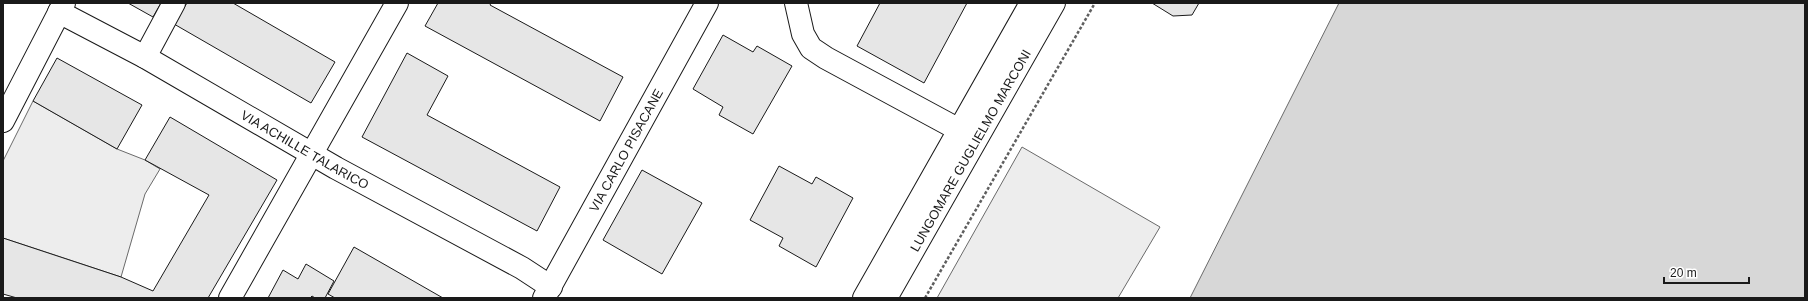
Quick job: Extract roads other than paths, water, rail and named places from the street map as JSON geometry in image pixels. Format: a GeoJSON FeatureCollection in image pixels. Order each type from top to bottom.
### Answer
{"type":"FeatureCollection","features":[{"type":"Feature","properties":{"kind":"street"},"geometry":{"type":"LineString","coordinates":[[146,57],[174,3]]}},
{"type":"Feature","properties":{"kind":"street"},"geometry":{"type":"LineString","coordinates":[[230,298],[397,3]]}},
{"type":"Feature","properties":{"kind":"street","name":"VIA CARLO PISACANE"},"geometry":{"type":"LineString","coordinates":[[548,292],[707,3]]}},
{"type":"Feature","properties":{"kind":"street"},"geometry":{"type":"LineString","coordinates":[[796,3],[803,34],[811,48],[826,58],[968,135]]}},
{"type":"Feature","properties":{"kind":"street","name":"LUNGOMARE GUGLIELMO MARCONI"},"geometry":{"type":"LineString","coordinates":[[886,298],[968,135],[1031,3]]}},
{"type":"Feature","properties":{"kind":"street","name":"LUNGOMARE GUGLIELMO MARCONI"},"geometry":{"type":"LineString","coordinates":[[864,298],[1054,3]]}},
{"type":"Feature","properties":{"kind":"street"},"geometry":{"type":"LineString","coordinates":[[3,121],[62,7]]}},
{"type":"Feature","properties":{"kind":"street","name":"VIA ACHILLE TALARICO"},"geometry":{"type":"LineString","coordinates":[[62,7],[311,154],[522,268],[548,292]]}}]}
